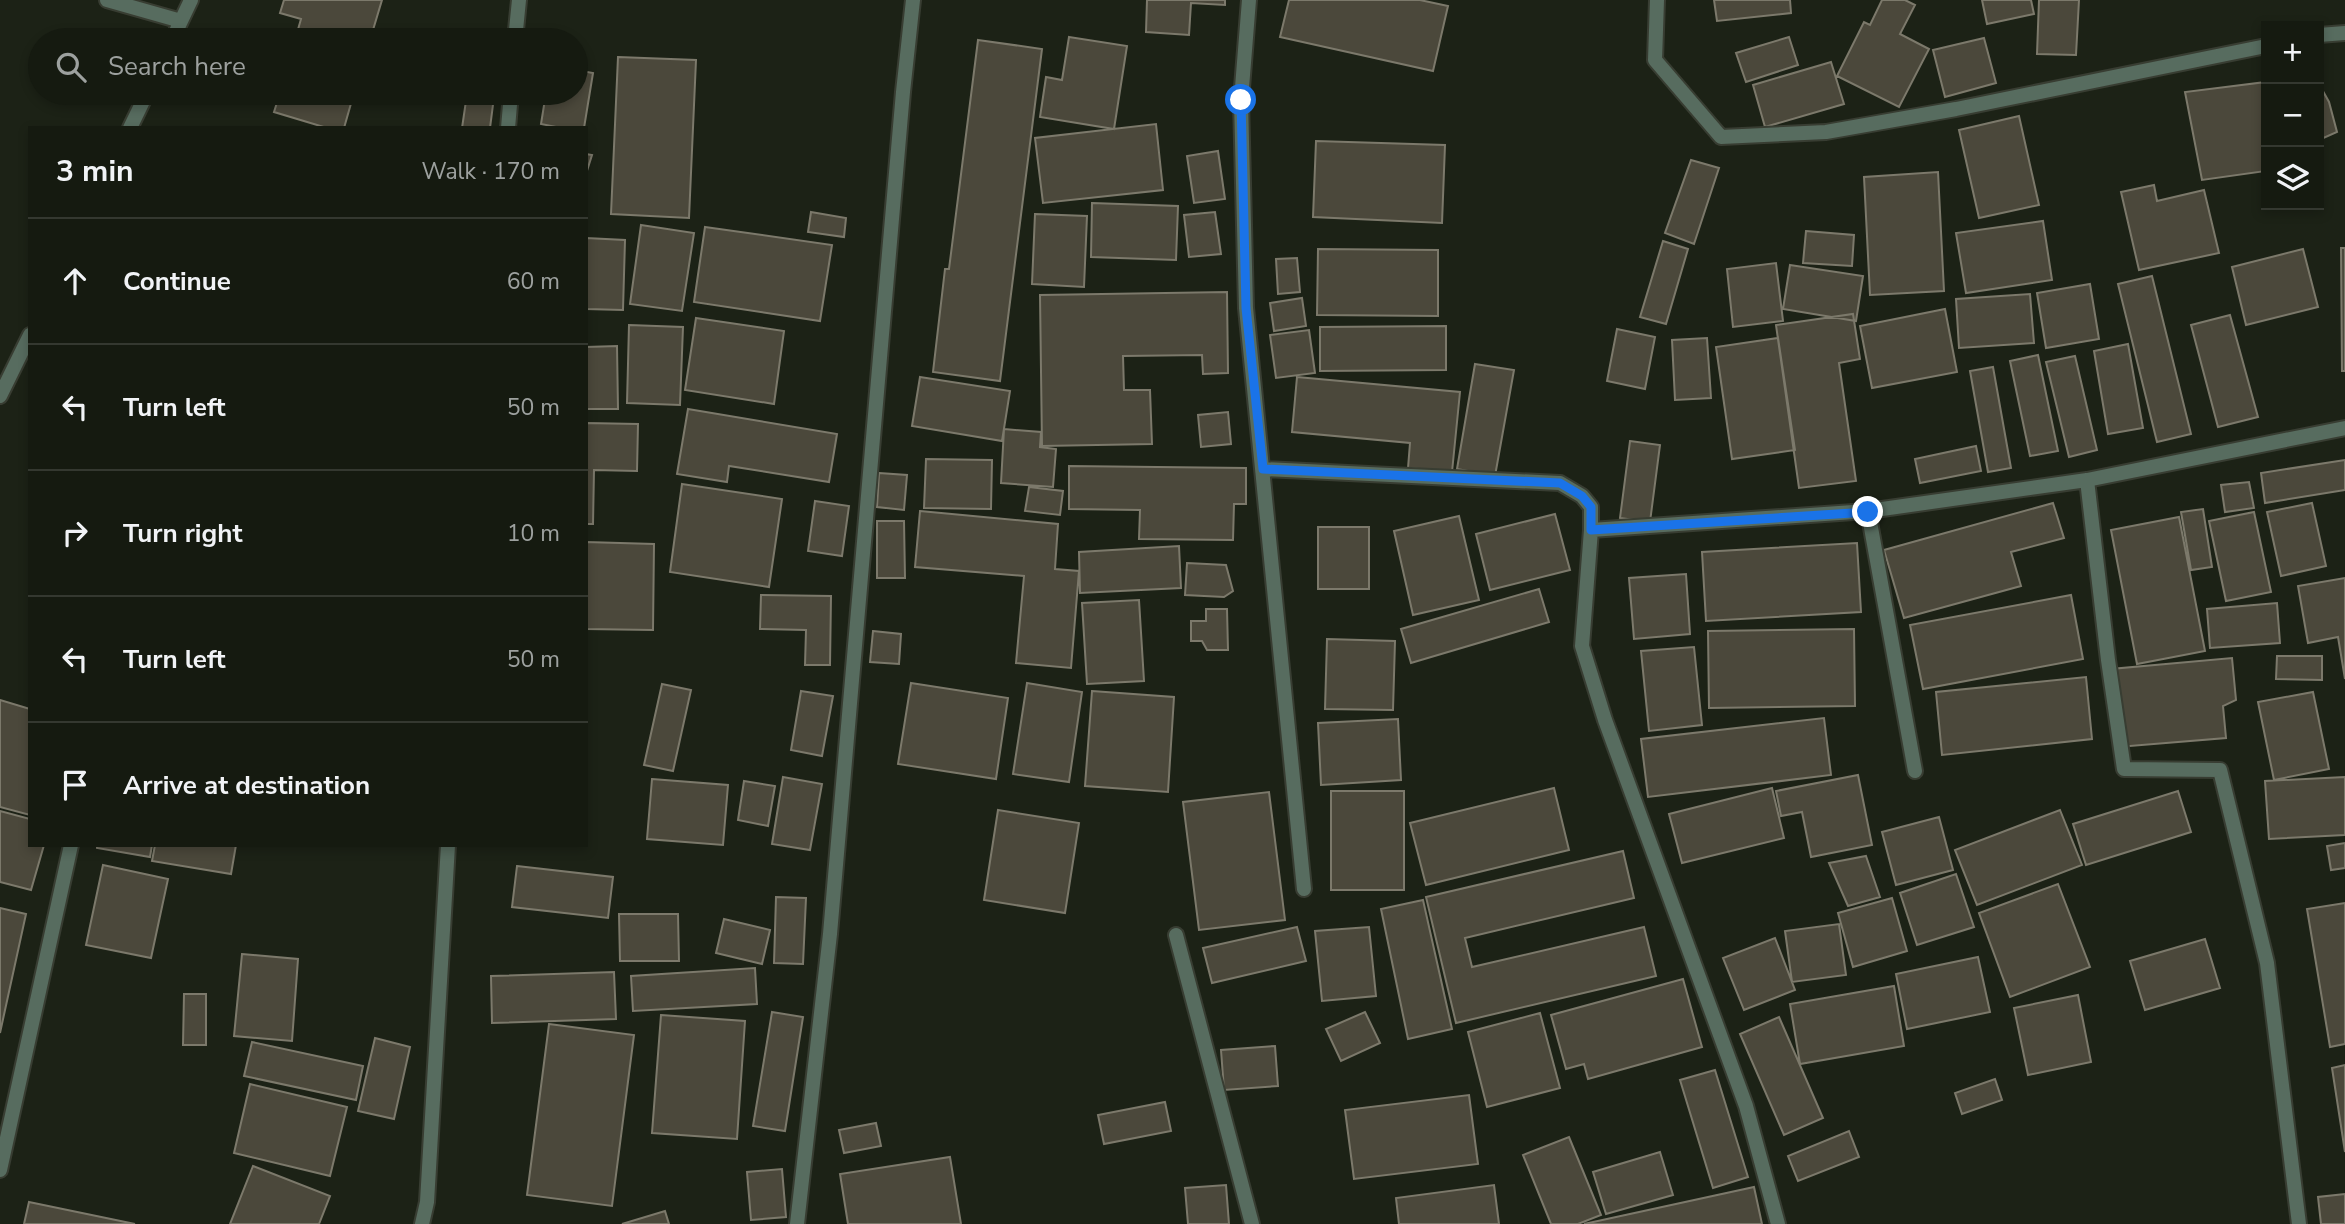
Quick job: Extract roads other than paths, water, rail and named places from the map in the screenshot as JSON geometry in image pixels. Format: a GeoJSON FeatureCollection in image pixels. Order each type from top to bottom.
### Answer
{"type":"FeatureCollection","features":[{"type":"Feature","properties":{"kind":"street"},"geometry":{"type":"LineString","coordinates":[[107,0],[181,21]]}},
{"type":"Feature","properties":{"kind":"street"},"geometry":{"type":"LineString","coordinates":[[178,28],[191,0]]}},
{"type":"Feature","properties":{"kind":"street"},"geometry":{"type":"LineString","coordinates":[[516,28],[519,0]]}},
{"type":"Feature","properties":{"kind":"street"},"geometry":{"type":"LineString","coordinates":[[797,1224],[830,934],[913,0]]}},
{"type":"Feature","properties":{"kind":"street"},"geometry":{"type":"LineString","coordinates":[[1249,0],[1241,100],[1246,308],[1304,889]]}},
{"type":"Feature","properties":{"kind":"street"},"geometry":{"type":"LineString","coordinates":[[1657,0],[1655,60],[1721,137],[1826,132],[1970,107],[2261,47]]}},
{"type":"Feature","properties":{"kind":"street"},"geometry":{"type":"LineString","coordinates":[[2324,35],[2345,33]]}},
{"type":"Feature","properties":{"kind":"street"},"geometry":{"type":"LineString","coordinates":[[131,126],[141,105]]}},
{"type":"Feature","properties":{"kind":"street"},"geometry":{"type":"LineString","coordinates":[[508,126],[510,105]]}},
{"type":"Feature","properties":{"kind":"street"},"geometry":{"type":"LineString","coordinates":[[0,396],[28,339]]}},
{"type":"Feature","properties":{"kind":"street"},"geometry":{"type":"LineString","coordinates":[[1591,530],[1868,512],[2087,480],[2345,428]]}},
{"type":"Feature","properties":{"kind":"street"},"geometry":{"type":"LineString","coordinates":[[1263,469],[1560,483],[1582,496],[1591,507],[1582,646],[1605,720],[1746,1106],[1778,1224]]}},
{"type":"Feature","properties":{"kind":"street"},"geometry":{"type":"LineString","coordinates":[[2087,480],[2124,769],[2220,770],[2267,962],[2299,1224]]}},
{"type":"Feature","properties":{"kind":"street"},"geometry":{"type":"LineString","coordinates":[[1868,512],[1915,771]]}},
{"type":"Feature","properties":{"kind":"street"},"geometry":{"type":"LineString","coordinates":[[0,1170],[71,847]]}},
{"type":"Feature","properties":{"kind":"street"},"geometry":{"type":"LineString","coordinates":[[422,1224],[426,1202],[447,847]]}},
{"type":"Feature","properties":{"kind":"street"},"geometry":{"type":"LineString","coordinates":[[1176,935],[1252,1224]]}}]}
